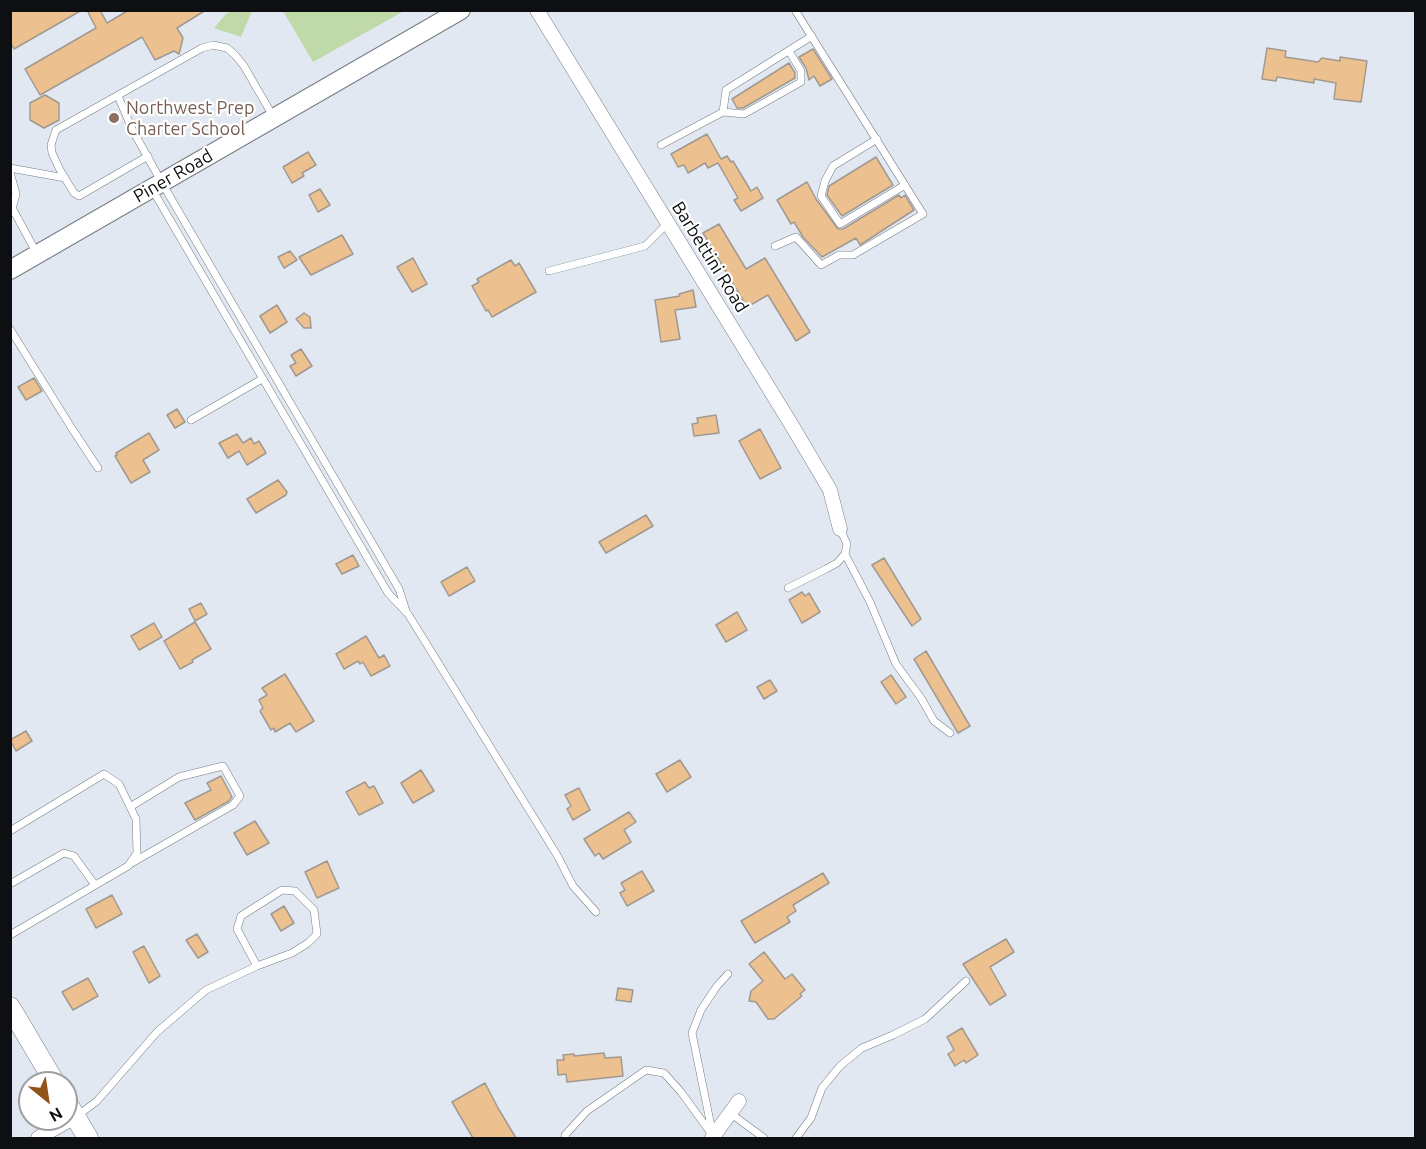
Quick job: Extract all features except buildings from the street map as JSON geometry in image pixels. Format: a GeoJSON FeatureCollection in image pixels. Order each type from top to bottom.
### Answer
{"type":"FeatureCollection","features":[{"type":"Feature","properties":{"kind":"main road"},"geometry":{"type":"LineString","coordinates":[[13,1017],[47,1071]]}},
{"type":"Feature","properties":{"kind":"main road"},"geometry":{"type":"LineString","coordinates":[[78,1121],[88,1138]]}},
{"type":"Feature","properties":{"kind":"street","name":"Piner Road"},"geometry":{"type":"LineString","coordinates":[[10,270],[461,10]]}},
{"type":"Feature","properties":{"kind":"street","name":"Barbettini Road"},"geometry":{"type":"LineString","coordinates":[[537,10],[830,490],[840,529]]}},
{"type":"Feature","properties":{"kind":"street"},"geometry":{"type":"LineString","coordinates":[[712,1137],[739,1101]]}},
{"type":"Feature","properties":{"kind":"lane"},"geometry":{"type":"LineString","coordinates":[[775,246],[796,237],[821,266],[839,255],[853,255],[923,214],[795,10]]}},
{"type":"Feature","properties":{"kind":"lane"},"geometry":{"type":"LineString","coordinates":[[723,112],[726,90],[812,36]]}},
{"type":"Feature","properties":{"kind":"lane"},"geometry":{"type":"LineString","coordinates":[[148,156],[79,196],[74,193],[52,153],[51,145],[56,130],[202,48],[213,45],[227,48],[235,55],[244,66],[274,119]]}},
{"type":"Feature","properties":{"kind":"lane"},"geometry":{"type":"LineString","coordinates":[[661,145],[723,112],[744,114],[801,82],[801,71],[789,51]]}},
{"type":"Feature","properties":{"kind":"lane"},"geometry":{"type":"LineString","coordinates":[[118,96],[132,129],[148,156],[157,186],[262,379],[388,593],[408,614],[557,855],[573,886],[596,912]]}},
{"type":"Feature","properties":{"kind":"lane"},"geometry":{"type":"LineString","coordinates":[[877,139],[833,166],[821,195],[840,224],[905,185]]}},
{"type":"Feature","properties":{"kind":"lane"},"geometry":{"type":"LineString","coordinates":[[38,254],[12,205],[16,194],[10,170],[66,178]]}},
{"type":"Feature","properties":{"kind":"lane"},"geometry":{"type":"LineString","coordinates":[[157,186],[399,589],[408,614]]}},
{"type":"Feature","properties":{"kind":"lane"},"geometry":{"type":"LineString","coordinates":[[549,271],[645,246],[668,223]]}},
{"type":"Feature","properties":{"kind":"lane"},"geometry":{"type":"LineString","coordinates":[[10,329],[98,468]]}},
{"type":"Feature","properties":{"kind":"lane"},"geometry":{"type":"LineString","coordinates":[[191,420],[262,379]]}},
{"type":"Feature","properties":{"kind":"lane"},"geometry":{"type":"LineString","coordinates":[[840,529],[847,544],[846,554],[870,602],[896,664],[921,698],[934,721],[950,733]]}},
{"type":"Feature","properties":{"kind":"lane"},"geometry":{"type":"LineString","coordinates":[[788,588],[837,563],[846,554]]}},
{"type":"Feature","properties":{"kind":"lane"},"geometry":{"type":"LineString","coordinates":[[10,935],[233,805],[240,796],[223,766],[179,777],[130,807]]}},
{"type":"Feature","properties":{"kind":"lane"},"geometry":{"type":"LineString","coordinates":[[10,831],[104,774],[120,784],[136,819],[137,853],[128,866]]}},
{"type":"Feature","properties":{"kind":"lane"},"geometry":{"type":"LineString","coordinates":[[10,884],[64,853],[74,856],[95,885]]}},
{"type":"Feature","properties":{"kind":"lane"},"geometry":{"type":"LineString","coordinates":[[78,1107],[98,1101],[157,1032],[206,990],[256,966],[292,953],[308,943],[317,934],[314,910],[295,891],[282,890],[241,916],[237,929],[256,966]]}},
{"type":"Feature","properties":{"kind":"lane"},"geometry":{"type":"LineString","coordinates":[[712,1137],[692,1033],[701,1010],[717,986],[729,974]]}},
{"type":"Feature","properties":{"kind":"lane"},"geometry":{"type":"LineString","coordinates":[[796,1138],[811,1118],[822,1088],[840,1066],[862,1048],[924,1019],[944,1004],[966,981]]}},
{"type":"Feature","properties":{"kind":"lane"},"geometry":{"type":"LineString","coordinates":[[566,1138],[565,1135],[586,1111],[646,1070],[664,1073],[681,1092],[712,1137]]}},
{"type":"Feature","properties":{"kind":"lane"},"geometry":{"type":"LineString","coordinates":[[730,1113],[765,1138]]}},
{"type":"Feature","properties":{"kind":"green space"},"geometry":{"type":"Polygon","coordinates":[[[233,10],[252,11],[241,37],[214,28],[226,14],[233,10]]]}},
{"type":"Feature","properties":{"kind":"green space"},"geometry":{"type":"Polygon","coordinates":[[[283,11],[404,11],[313,62],[283,11]]]}},
{"type":"Feature","properties":{"kind":"place","name":"Northwest Prep Charter School"},"geometry":{"type":"Point","coordinates":[114,118]}}]}
